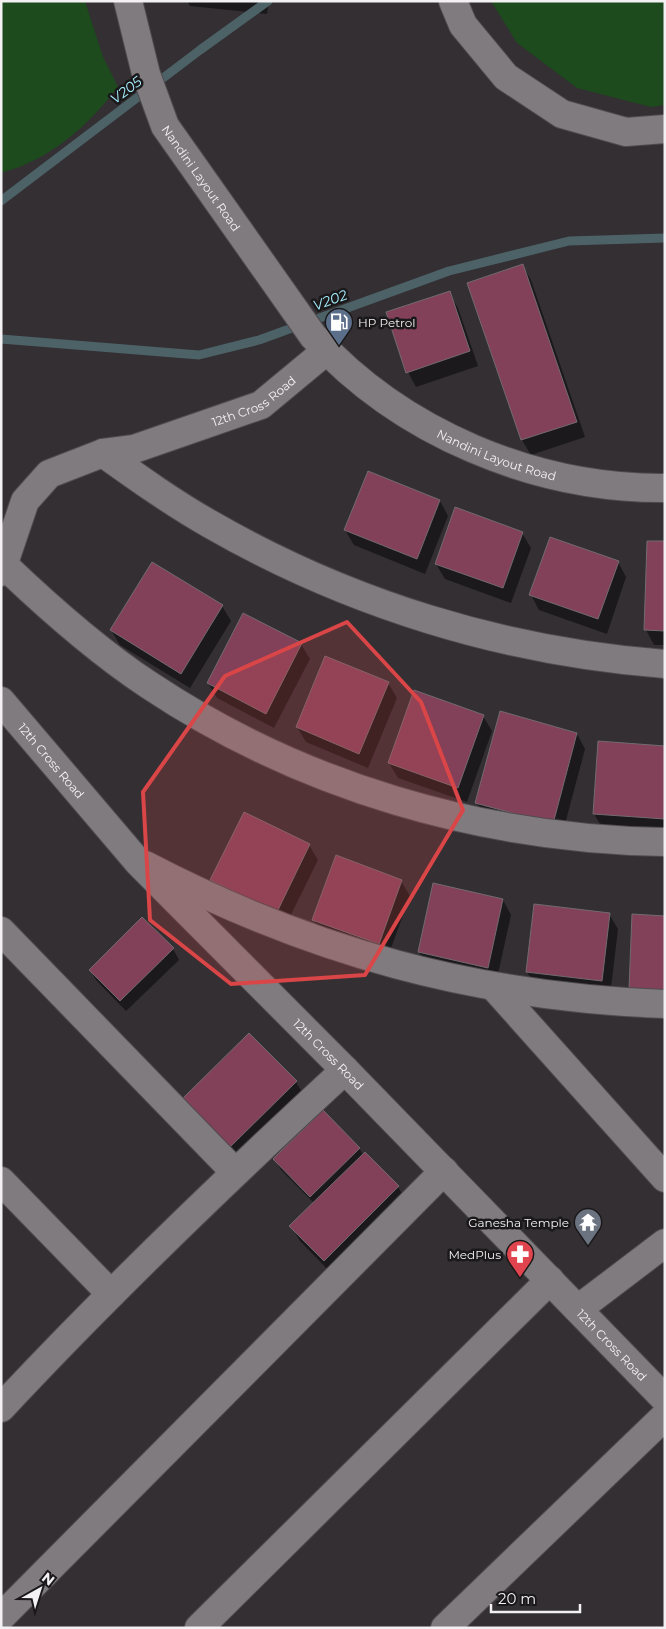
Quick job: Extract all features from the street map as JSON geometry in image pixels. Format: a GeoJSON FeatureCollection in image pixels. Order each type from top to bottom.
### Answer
{"type":"FeatureCollection","features":[{"type":"Feature","properties":{"kind":"street","name":"Nandini Layout Road"},"geometry":{"type":"LineString","coordinates":[[128,1],[146,74],[165,126],[319,343],[360,381],[398,408],[437,431],[478,451],[521,467],[606,485],[665,488]]}},
{"type":"Feature","properties":{"kind":"street"},"geometry":{"type":"LineString","coordinates":[[453,1],[463,25],[506,77],[562,114],[626,132],[665,129]]}},
{"type":"Feature","properties":{"kind":"street","name":"12th Cross Road"},"geometry":{"type":"LineString","coordinates":[[2,568],[25,501],[49,474],[103,453],[134,450],[261,405],[319,343]]}},
{"type":"Feature","properties":{"kind":"street"},"geometry":{"type":"LineString","coordinates":[[103,453],[155,490],[225,533],[323,581],[383,605],[444,625],[506,641],[567,653],[665,664]]}},
{"type":"Feature","properties":{"kind":"street"},"geometry":{"type":"LineString","coordinates":[[2,568],[98,648],[149,684],[210,722],[315,773],[374,794],[434,812],[495,826],[557,836],[665,842]]}},
{"type":"Feature","properties":{"kind":"street","name":"12th Cross Road"},"geometry":{"type":"LineString","coordinates":[[1,702],[138,862],[345,1070],[665,1399]]}},
{"type":"Feature","properties":{"kind":"street"},"geometry":{"type":"LineString","coordinates":[[138,862],[201,895],[267,923],[334,948],[403,968],[494,987],[614,1002],[665,1004]]}},
{"type":"Feature","properties":{"kind":"street"},"geometry":{"type":"LineString","coordinates":[[1,931],[235,1172]]}},
{"type":"Feature","properties":{"kind":"street"},"geometry":{"type":"LineString","coordinates":[[494,987],[665,1178]]}},
{"type":"Feature","properties":{"kind":"street"},"geometry":{"type":"LineString","coordinates":[[2,1405],[235,1172],[345,1070]]}},
{"type":"Feature","properties":{"kind":"street"},"geometry":{"type":"LineString","coordinates":[[1,1616],[444,1171]]}},
{"type":"Feature","properties":{"kind":"street"},"geometry":{"type":"LineString","coordinates":[[1,1181],[111,1294]]}},
{"type":"Feature","properties":{"kind":"street"},"geometry":{"type":"LineString","coordinates":[[578,1309],[665,1243]]}},
{"type":"Feature","properties":{"kind":"street"},"geometry":{"type":"LineString","coordinates":[[199,1628],[550,1280]]}},
{"type":"Feature","properties":{"kind":"street"},"geometry":{"type":"LineString","coordinates":[[444,1628],[665,1416]]}},
{"type":"Feature","properties":{"kind":"highlighted area"},"geometry":{"type":"Polygon","coordinates":[[[347,622],[421,702],[463,810],[365,975],[231,984],[150,920],[143,792],[225,676],[347,622]]]}},
{"type":"Feature","properties":{"kind":"green space"},"geometry":{"type":"Polygon","coordinates":[[[1,1],[85,1],[103,57],[118,87],[94,115],[67,140],[36,160],[1,173],[1,1]]]}},
{"type":"Feature","properties":{"kind":"green space"},"geometry":{"type":"Polygon","coordinates":[[[491,1],[665,1],[665,105],[651,107],[577,88],[517,43],[491,1]]]}},
{"type":"Feature","properties":{"kind":"building"},"geometry":{"type":"Polygon","coordinates":[[[523,264],[577,422],[521,440],[467,283],[523,264]]]}},
{"type":"Feature","properties":{"kind":"building"},"geometry":{"type":"Polygon","coordinates":[[[450,291],[470,351],[406,373],[386,312],[450,291]]]}},
{"type":"Feature","properties":{"kind":"building"},"geometry":{"type":"Polygon","coordinates":[[[368,471],[440,500],[417,559],[344,530],[368,471]]]}},
{"type":"Feature","properties":{"kind":"building"},"geometry":{"type":"Polygon","coordinates":[[[455,507],[523,532],[503,588],[435,564],[455,507]]]}},
{"type":"Feature","properties":{"kind":"building"},"geometry":{"type":"Polygon","coordinates":[[[550,537],[619,561],[598,619],[529,595],[550,537]]]}},
{"type":"Feature","properties":{"kind":"building"},"geometry":{"type":"Polygon","coordinates":[[[647,541],[665,541],[665,631],[644,630],[647,541]]]}},
{"type":"Feature","properties":{"kind":"building"},"geometry":{"type":"Polygon","coordinates":[[[152,562],[223,605],[181,674],[110,630],[152,562]]]}},
{"type":"Feature","properties":{"kind":"building"},"geometry":{"type":"Polygon","coordinates":[[[243,613],[302,643],[266,714],[207,683],[243,613]]]}},
{"type":"Feature","properties":{"kind":"building"},"geometry":{"type":"Polygon","coordinates":[[[325,656],[389,682],[359,754],[296,727],[325,656]]]}},
{"type":"Feature","properties":{"kind":"building"},"geometry":{"type":"Polygon","coordinates":[[[414,690],[484,715],[458,788],[388,763],[414,690]]]}},
{"type":"Feature","properties":{"kind":"building"},"geometry":{"type":"Polygon","coordinates":[[[500,711],[577,733],[553,824],[475,803],[500,711]]]}},
{"type":"Feature","properties":{"kind":"building"},"geometry":{"type":"Polygon","coordinates":[[[598,741],[665,746],[665,819],[593,814],[598,741]]]}},
{"type":"Feature","properties":{"kind":"building"},"geometry":{"type":"Polygon","coordinates":[[[244,812],[310,844],[277,912],[210,880],[244,812]]]}},
{"type":"Feature","properties":{"kind":"building"},"geometry":{"type":"Polygon","coordinates":[[[336,855],[402,880],[379,944],[312,920],[336,855]]]}},
{"type":"Feature","properties":{"kind":"building"},"geometry":{"type":"Polygon","coordinates":[[[433,883],[503,899],[488,968],[418,952],[433,883]]]}},
{"type":"Feature","properties":{"kind":"building"},"geometry":{"type":"Polygon","coordinates":[[[534,904],[610,913],[602,981],[526,972],[534,904]]]}},
{"type":"Feature","properties":{"kind":"building"},"geometry":{"type":"Polygon","coordinates":[[[632,914],[665,916],[665,991],[629,989],[632,914]]]}},
{"type":"Feature","properties":{"kind":"building"},"geometry":{"type":"Polygon","coordinates":[[[142,917],[174,948],[120,1001],[89,970],[142,917]]]}},
{"type":"Feature","properties":{"kind":"building"},"geometry":{"type":"Polygon","coordinates":[[[249,1033],[297,1081],[226,1151],[178,1103],[249,1033]]]}},
{"type":"Feature","properties":{"kind":"building"},"geometry":{"type":"Polygon","coordinates":[[[323,1110],[360,1148],[310,1197],[273,1159],[323,1110]]]}},
{"type":"Feature","properties":{"kind":"building"},"geometry":{"type":"Polygon","coordinates":[[[365,1152],[399,1186],[324,1261],[289,1226],[365,1152]]]}},
{"type":"Feature","properties":{"kind":"waterway","name":"V205"},"geometry":{"type":"LineString","coordinates":[[1,201],[200,50],[268,1]]}},
{"type":"Feature","properties":{"kind":"waterway","name":"V202"},"geometry":{"type":"LineString","coordinates":[[1,339],[199,355],[259,340],[449,271],[569,241],[665,238]]}},
{"type":"Feature","properties":{"kind":"place","name":"HP Petrol"},"geometry":{"type":"Point","coordinates":[339,346]}},
{"type":"Feature","properties":{"kind":"place","name":"Ganesha Temple"},"geometry":{"type":"Point","coordinates":[588,1246]}},
{"type":"Feature","properties":{"kind":"place","name":"MedPlus"},"geometry":{"type":"Point","coordinates":[520,1278]}}]}
